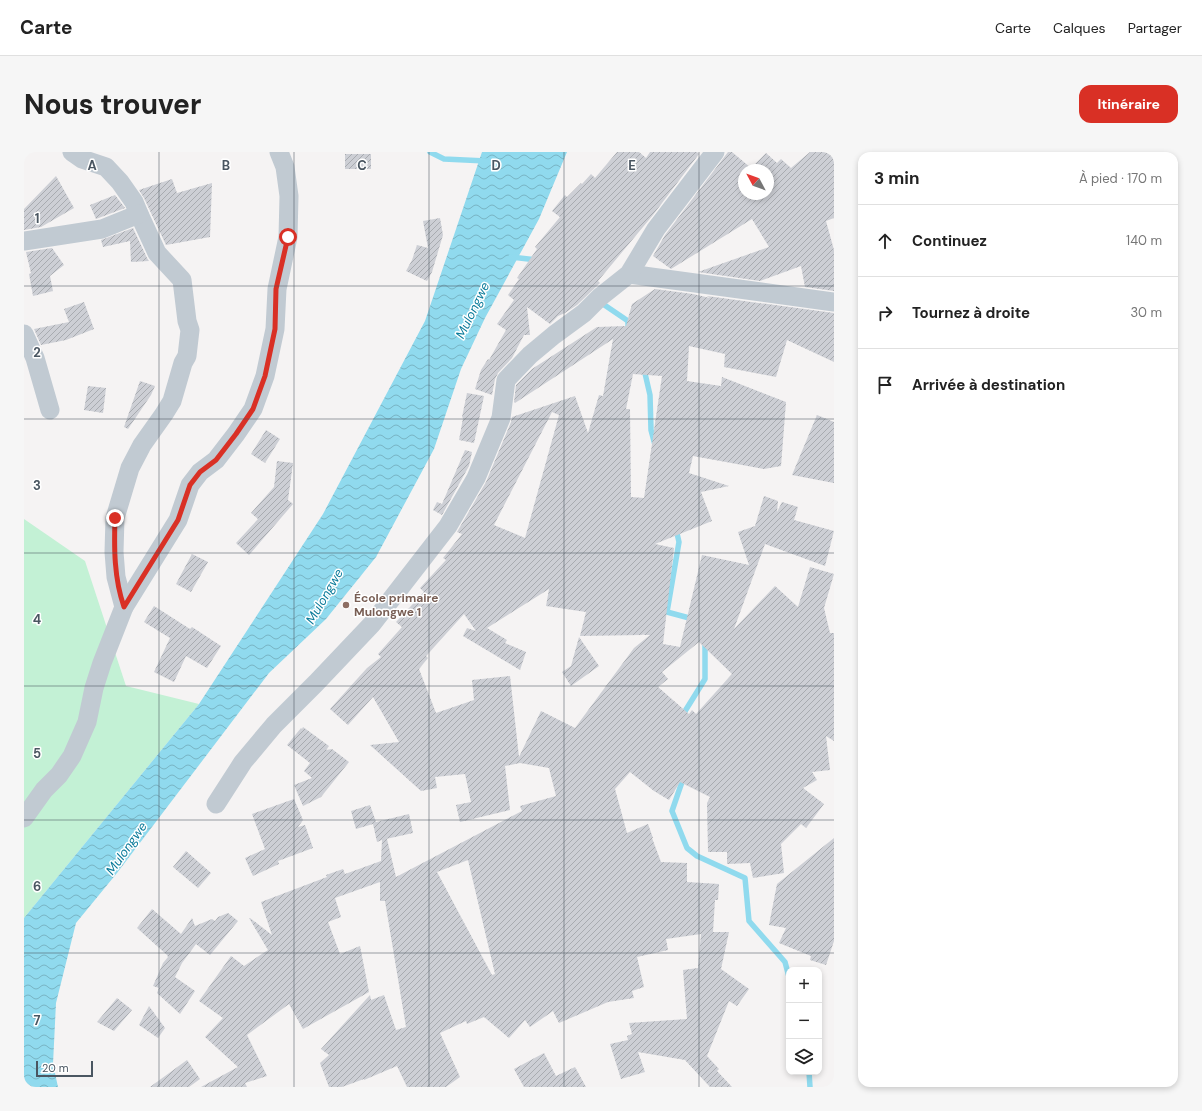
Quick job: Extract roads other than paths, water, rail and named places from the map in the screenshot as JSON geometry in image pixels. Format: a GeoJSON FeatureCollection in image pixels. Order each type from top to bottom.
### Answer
{"type":"FeatureCollection","features":[{"type":"Feature","properties":{"kind":"street"},"geometry":{"type":"LineString","coordinates":[[72,152],[82,159],[106,167],[120,182],[134,202],[157,253],[182,280],[187,321],[190,330],[188,356],[183,363],[172,400],[142,445],[130,468],[115,518],[114,552],[116,577],[124,607]]}},
{"type":"Feature","properties":{"kind":"street"},"geometry":{"type":"LineString","coordinates":[[24,818],[44,790],[59,774],[72,756],[88,722],[94,688],[124,607],[178,520],[190,485],[200,472],[216,460],[253,409],[265,376],[275,329],[276,289],[288,237],[288,196],[285,167],[279,152]]}},
{"type":"Feature","properties":{"kind":"street"},"geometry":{"type":"LineString","coordinates":[[216,804],[243,762],[274,725],[372,624],[448,526],[476,478],[500,418],[506,380],[530,355],[584,313],[629,274],[656,229],[715,152]]}},
{"type":"Feature","properties":{"kind":"street"},"geometry":{"type":"LineString","coordinates":[[24,241],[102,229],[139,214]]}},
{"type":"Feature","properties":{"kind":"street"},"geometry":{"type":"LineString","coordinates":[[629,274],[834,302]]}},
{"type":"Feature","properties":{"kind":"street"},"geometry":{"type":"LineString","coordinates":[[24,334],[35,358],[50,410]]}},
{"type":"Feature","properties":{"kind":"water","name":"Mulongwe"},"geometry":{"type":"Polygon","coordinates":[[[482,152],[567,152],[539,219],[485,318],[461,369],[434,449],[376,557],[326,619],[269,673],[117,873],[76,923],[56,1003],[53,1064],[58,1087],[24,1087],[24,918],[199,704],[323,514],[425,321],[482,152]]]}},
{"type":"Feature","properties":{"kind":"waterway"},"geometry":{"type":"LineString","coordinates":[[430,152],[444,159],[486,161]]}},
{"type":"Feature","properties":{"kind":"waterway"},"geometry":{"type":"LineString","coordinates":[[511,257],[537,260]]}},
{"type":"Feature","properties":{"kind":"waterway"},"geometry":{"type":"LineString","coordinates":[[600,302],[628,321],[628,327]]}},
{"type":"Feature","properties":{"kind":"waterway"},"geometry":{"type":"LineString","coordinates":[[644,369],[650,395],[651,430],[655,445]]}},
{"type":"Feature","properties":{"kind":"waterway"},"geometry":{"type":"LineString","coordinates":[[676,529],[679,542],[667,612],[693,619]]}},
{"type":"Feature","properties":{"kind":"waterway"},"geometry":{"type":"LineString","coordinates":[[682,716],[705,679],[705,641]]}},
{"type":"Feature","properties":{"kind":"waterway"},"geometry":{"type":"LineString","coordinates":[[684,776],[672,811],[687,848],[697,856],[745,878],[749,921],[785,962],[786,967]]}},
{"type":"Feature","properties":{"kind":"waterway"},"geometry":{"type":"LineString","coordinates":[[809,1075],[810,1087]]}},
{"type":"Feature","properties":{"kind":"place","name":"École primaire Mulongwe 1"},"geometry":{"type":"Point","coordinates":[346,605]}}]}
